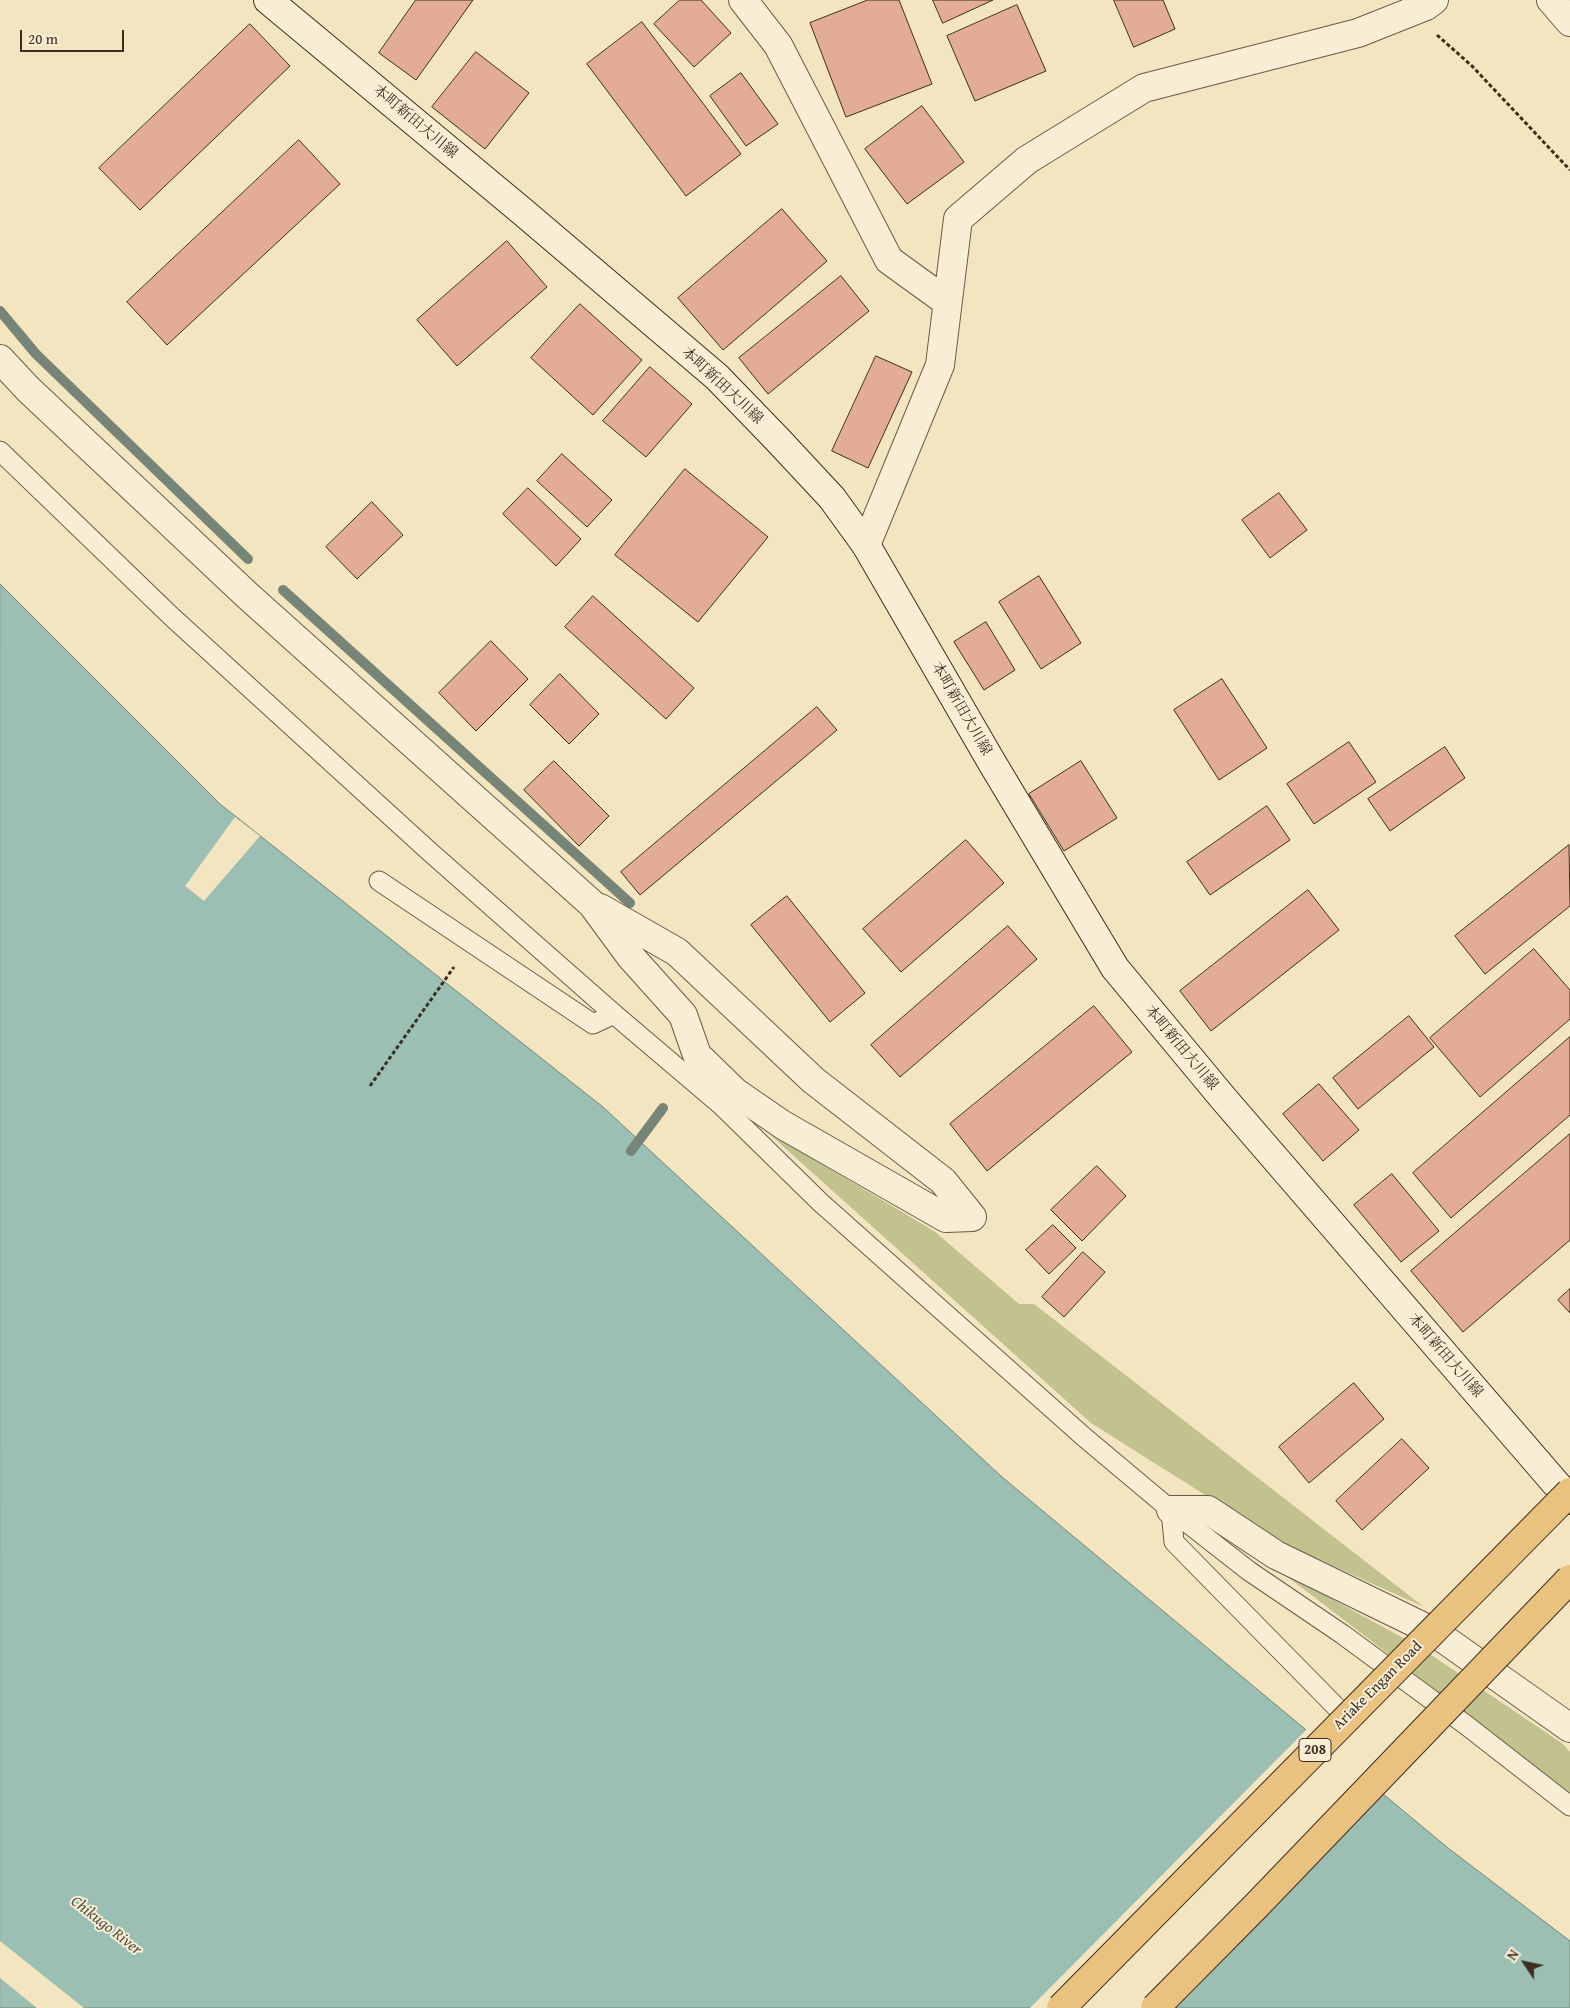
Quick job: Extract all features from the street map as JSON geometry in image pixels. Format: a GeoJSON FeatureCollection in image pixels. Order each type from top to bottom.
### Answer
{"type":"FeatureCollection","features":[{"type":"Feature","properties":{"kind":"highway","name":"Ariake Engan Road"},"geometry":{"type":"LineString","coordinates":[[1061,2008],[1570,1492]]}},
{"type":"Feature","properties":{"kind":"highway"},"geometry":{"type":"LineString","coordinates":[[1155,2008],[1256,1906],[1570,1579]]}},
{"type":"Feature","properties":{"kind":"street","name":"本町新田大川線"},"geometry":{"type":"LineString","coordinates":[[268,0],[523,212],[717,378],[832,498],[866,545],[990,761],[1115,968],[1229,1105],[1570,1500]]}},
{"type":"Feature","properties":{"kind":"street"},"geometry":{"type":"LineString","coordinates":[[743,0],[778,45],[890,260],[947,302]]}},
{"type":"Feature","properties":{"kind":"street"},"geometry":{"type":"LineString","coordinates":[[1551,0],[1570,22]]}},
{"type":"Feature","properties":{"kind":"street"},"geometry":{"type":"LineString","coordinates":[[866,545],[940,365],[958,219],[1028,160],[1144,88],[1358,33],[1430,3]]}},
{"type":"Feature","properties":{"kind":"street"},"geometry":{"type":"LineString","coordinates":[[0,359],[28,388],[248,596],[592,904],[631,957],[683,1015],[697,1054],[728,1098],[783,1125],[946,1218],[972,1216],[943,1181],[813,1080],[678,952],[592,904]]}},
{"type":"Feature","properties":{"kind":"street"},"geometry":{"type":"LineString","coordinates":[[1171,1510],[1208,1510],[1276,1555],[1434,1632],[1570,1728]]}},
{"type":"Feature","properties":{"kind":"lane"},"geometry":{"type":"LineString","coordinates":[[0,451],[172,617],[430,852],[614,1014],[728,1098],[827,1208],[1084,1437],[1171,1510],[1249,1571],[1342,1634],[1570,1806]]}},
{"type":"Feature","properties":{"kind":"lane"},"geometry":{"type":"LineString","coordinates":[[379,881],[593,1024],[614,1014]]}},
{"type":"Feature","properties":{"kind":"lane"},"geometry":{"type":"LineString","coordinates":[[1171,1510],[1174,1542],[1348,1720]]}},
{"type":"Feature","properties":{"kind":"path"},"geometry":{"type":"LineString","coordinates":[[1430,3],[1434,32],[1472,66],[1570,170]]}},
{"type":"Feature","properties":{"kind":"path"},"geometry":{"type":"LineString","coordinates":[[370,1086],[454,967]]}},
{"type":"Feature","properties":{"kind":"green space"},"geometry":{"type":"Polygon","coordinates":[[[766,1131],[934,1231],[1019,1304],[1034,1304],[1424,1607],[1278,1541],[1091,1423],[766,1131]]]}},
{"type":"Feature","properties":{"kind":"green space"},"geometry":{"type":"Polygon","coordinates":[[[1280,1571],[1418,1646],[1563,1744],[1570,1752],[1570,1793],[1280,1571]]]}},
{"type":"Feature","properties":{"kind":"water","name":"Chikugo River"},"geometry":{"type":"Polygon","coordinates":[[[0,584],[220,804],[603,1107],[1002,1477],[1448,1848],[1570,1941],[1570,2008],[0,2008],[0,584]]]}},
{"type":"Feature","properties":{"kind":"pier"},"geometry":{"type":"Polygon","coordinates":[[[235,817],[260,836],[204,901],[185,886],[235,817]]]}},
{"type":"Feature","properties":{"kind":"pier"},"geometry":{"type":"Polygon","coordinates":[[[1308,1728],[1385,1792],[1176,2008],[1030,2008],[1308,1728]]]}},
{"type":"Feature","properties":{"kind":"pier"},"geometry":{"type":"Polygon","coordinates":[[[0,1941],[84,2008],[37,2008],[0,1978],[0,1941]]]}},
{"type":"Feature","properties":{"kind":"building"},"geometry":{"type":"Polygon","coordinates":[[[416,0],[473,0],[416,80],[379,53],[416,0]]]}},
{"type":"Feature","properties":{"kind":"building"},"geometry":{"type":"Polygon","coordinates":[[[680,0],[701,0],[731,33],[694,67],[654,24],[680,0]]]}},
{"type":"Feature","properties":{"kind":"building"},"geometry":{"type":"Polygon","coordinates":[[[868,0],[899,0],[932,84],[846,117],[810,23],[868,0]]]}},
{"type":"Feature","properties":{"kind":"building"},"geometry":{"type":"Polygon","coordinates":[[[933,0],[993,0],[943,23],[933,0]]]}},
{"type":"Feature","properties":{"kind":"building"},"geometry":{"type":"Polygon","coordinates":[[[1114,0],[1163,0],[1175,29],[1134,47],[1114,0]]]}},
{"type":"Feature","properties":{"kind":"building"},"geometry":{"type":"Polygon","coordinates":[[[1017,5],[1046,71],[975,101],[947,36],[1017,5]]]}},
{"type":"Feature","properties":{"kind":"building"},"geometry":{"type":"Polygon","coordinates":[[[642,22],[741,154],[686,196],[587,64],[642,22]]]}},
{"type":"Feature","properties":{"kind":"building"},"geometry":{"type":"Polygon","coordinates":[[[250,24],[290,66],[140,210],[99,168],[250,24]]]}},
{"type":"Feature","properties":{"kind":"building"},"geometry":{"type":"Polygon","coordinates":[[[476,52],[529,93],[485,149],[432,107],[476,52]]]}},
{"type":"Feature","properties":{"kind":"building"},"geometry":{"type":"Polygon","coordinates":[[[741,73],[778,124],[746,146],[710,96],[741,73]]]}},
{"type":"Feature","properties":{"kind":"building"},"geometry":{"type":"Polygon","coordinates":[[[922,106],[964,162],[907,204],[865,149],[922,106]]]}},
{"type":"Feature","properties":{"kind":"building"},"geometry":{"type":"Polygon","coordinates":[[[299,140],[340,184],[167,345],[127,302],[299,140]]]}},
{"type":"Feature","properties":{"kind":"building"},"geometry":{"type":"Polygon","coordinates":[[[782,209],[827,261],[723,350],[678,298],[782,209]]]}},
{"type":"Feature","properties":{"kind":"building"},"geometry":{"type":"Polygon","coordinates":[[[507,241],[547,287],[457,366],[417,320],[507,241]]]}},
{"type":"Feature","properties":{"kind":"building"},"geometry":{"type":"Polygon","coordinates":[[[841,276],[869,311],[768,394],[739,358],[841,276]]]}},
{"type":"Feature","properties":{"kind":"building"},"geometry":{"type":"Polygon","coordinates":[[[580,304],[642,360],[593,415],[531,358],[580,304]]]}},
{"type":"Feature","properties":{"kind":"building"},"geometry":{"type":"Polygon","coordinates":[[[876,356],[912,372],[868,468],[832,451],[876,356]]]}},
{"type":"Feature","properties":{"kind":"building"},"geometry":{"type":"Polygon","coordinates":[[[650,367],[692,404],[646,457],[603,421],[650,367]]]}},
{"type":"Feature","properties":{"kind":"building"},"geometry":{"type":"Polygon","coordinates":[[[562,454],[612,500],[587,527],[537,481],[562,454]]]}},
{"type":"Feature","properties":{"kind":"building"},"geometry":{"type":"Polygon","coordinates":[[[685,469],[768,537],[698,622],[615,555],[685,469]]]}},
{"type":"Feature","properties":{"kind":"building"},"geometry":{"type":"Polygon","coordinates":[[[528,488],[581,539],[556,566],[503,514],[528,488]]]}},
{"type":"Feature","properties":{"kind":"building"},"geometry":{"type":"Polygon","coordinates":[[[1279,493],[1307,530],[1270,558],[1242,520],[1279,493]]]}},
{"type":"Feature","properties":{"kind":"building"},"geometry":{"type":"Polygon","coordinates":[[[372,502],[403,535],[357,579],[326,547],[372,502]]]}},
{"type":"Feature","properties":{"kind":"building"},"geometry":{"type":"Polygon","coordinates":[[[1039,576],[1081,643],[1041,669],[999,602],[1039,576]]]}},
{"type":"Feature","properties":{"kind":"building"},"geometry":{"type":"Polygon","coordinates":[[[593,596],[694,688],[666,719],[565,627],[593,596]]]}},
{"type":"Feature","properties":{"kind":"building"},"geometry":{"type":"Polygon","coordinates":[[[986,622],[1015,670],[984,690],[954,642],[986,622]]]}},
{"type":"Feature","properties":{"kind":"building"},"geometry":{"type":"Polygon","coordinates":[[[491,641],[528,679],[476,731],[439,693],[491,641]]]}},
{"type":"Feature","properties":{"kind":"building"},"geometry":{"type":"Polygon","coordinates":[[[560,674],[599,714],[569,744],[530,705],[560,674]]]}},
{"type":"Feature","properties":{"kind":"building"},"geometry":{"type":"Polygon","coordinates":[[[1222,679],[1267,748],[1219,780],[1174,710],[1222,679]]]}},
{"type":"Feature","properties":{"kind":"building"},"geometry":{"type":"Polygon","coordinates":[[[817,707],[837,730],[640,895],[621,872],[817,707]]]}},
{"type":"Feature","properties":{"kind":"building"},"geometry":{"type":"Polygon","coordinates":[[[1349,742],[1376,782],[1314,824],[1287,784],[1349,742]]]}},
{"type":"Feature","properties":{"kind":"building"},"geometry":{"type":"Polygon","coordinates":[[[1445,747],[1465,778],[1390,831],[1368,799],[1445,747]]]}},
{"type":"Feature","properties":{"kind":"building"},"geometry":{"type":"Polygon","coordinates":[[[554,761],[609,816],[579,846],[524,790],[554,761]]]}},
{"type":"Feature","properties":{"kind":"building"},"geometry":{"type":"Polygon","coordinates":[[[1081,761],[1117,818],[1064,851],[1029,794],[1081,761]]]}},
{"type":"Feature","properties":{"kind":"building"},"geometry":{"type":"Polygon","coordinates":[[[1267,806],[1290,840],[1210,895],[1187,862],[1267,806]]]}},
{"type":"Feature","properties":{"kind":"building"},"geometry":{"type":"Polygon","coordinates":[[[966,840],[1004,883],[901,972],[863,929],[966,840]]]}},
{"type":"Feature","properties":{"kind":"building"},"geometry":{"type":"Polygon","coordinates":[[[1569,845],[1570,906],[1485,974],[1455,936],[1569,845]]]}},
{"type":"Feature","properties":{"kind":"building"},"geometry":{"type":"Polygon","coordinates":[[[1308,890],[1339,930],[1211,1031],[1180,991],[1308,890]]]}},
{"type":"Feature","properties":{"kind":"building"},"geometry":{"type":"Polygon","coordinates":[[[787,896],[865,993],[830,1022],[751,925],[787,896]]]}},
{"type":"Feature","properties":{"kind":"building"},"geometry":{"type":"Polygon","coordinates":[[[1008,926],[1037,959],[900,1077],[871,1045],[1008,926]]]}},
{"type":"Feature","properties":{"kind":"building"},"geometry":{"type":"Polygon","coordinates":[[[1534,949],[1570,990],[1570,1019],[1480,1097],[1430,1038],[1534,949]]]}},
{"type":"Feature","properties":{"kind":"building"},"geometry":{"type":"Polygon","coordinates":[[[1094,1006],[1132,1052],[987,1171],[950,1124],[1094,1006]]]}},
{"type":"Feature","properties":{"kind":"building"},"geometry":{"type":"Polygon","coordinates":[[[1409,1016],[1434,1047],[1358,1109],[1333,1078],[1409,1016]]]}},
{"type":"Feature","properties":{"kind":"building"},"geometry":{"type":"Polygon","coordinates":[[[1570,1037],[1570,1115],[1451,1218],[1413,1173],[1570,1037]]]}},
{"type":"Feature","properties":{"kind":"building"},"geometry":{"type":"Polygon","coordinates":[[[1319,1084],[1359,1130],[1323,1161],[1283,1114],[1319,1084]]]}},
{"type":"Feature","properties":{"kind":"building"},"geometry":{"type":"Polygon","coordinates":[[[1570,1134],[1570,1240],[1463,1332],[1411,1271],[1570,1134]]]}},
{"type":"Feature","properties":{"kind":"building"},"geometry":{"type":"Polygon","coordinates":[[[1097,1166],[1126,1196],[1082,1241],[1051,1210],[1097,1166]]]}},
{"type":"Feature","properties":{"kind":"building"},"geometry":{"type":"Polygon","coordinates":[[[1392,1174],[1439,1231],[1401,1262],[1354,1205],[1392,1174]]]}},
{"type":"Feature","properties":{"kind":"building"},"geometry":{"type":"Polygon","coordinates":[[[1053,1225],[1076,1248],[1049,1274],[1026,1250],[1053,1225]]]}},
{"type":"Feature","properties":{"kind":"building"},"geometry":{"type":"Polygon","coordinates":[[[1083,1252],[1105,1272],[1064,1317],[1042,1297],[1083,1252]]]}},
{"type":"Feature","properties":{"kind":"building"},"geometry":{"type":"Polygon","coordinates":[[[1570,1289],[1570,1313],[1558,1300],[1570,1289]]]}},
{"type":"Feature","properties":{"kind":"building"},"geometry":{"type":"Polygon","coordinates":[[[1354,1383],[1384,1419],[1309,1483],[1279,1447],[1354,1383]]]}},
{"type":"Feature","properties":{"kind":"building"},"geometry":{"type":"Polygon","coordinates":[[[1402,1439],[1429,1468],[1362,1530],[1336,1501],[1402,1439]]]}},
{"type":"Feature","properties":{"kind":"waterway"},"geometry":{"type":"LineString","coordinates":[[0,311],[36,354],[248,559]]}},
{"type":"Feature","properties":{"kind":"waterway"},"geometry":{"type":"LineString","coordinates":[[283,590],[630,903]]}},
{"type":"Feature","properties":{"kind":"waterway"},"geometry":{"type":"LineString","coordinates":[[631,1151],[663,1108]]}}]}
